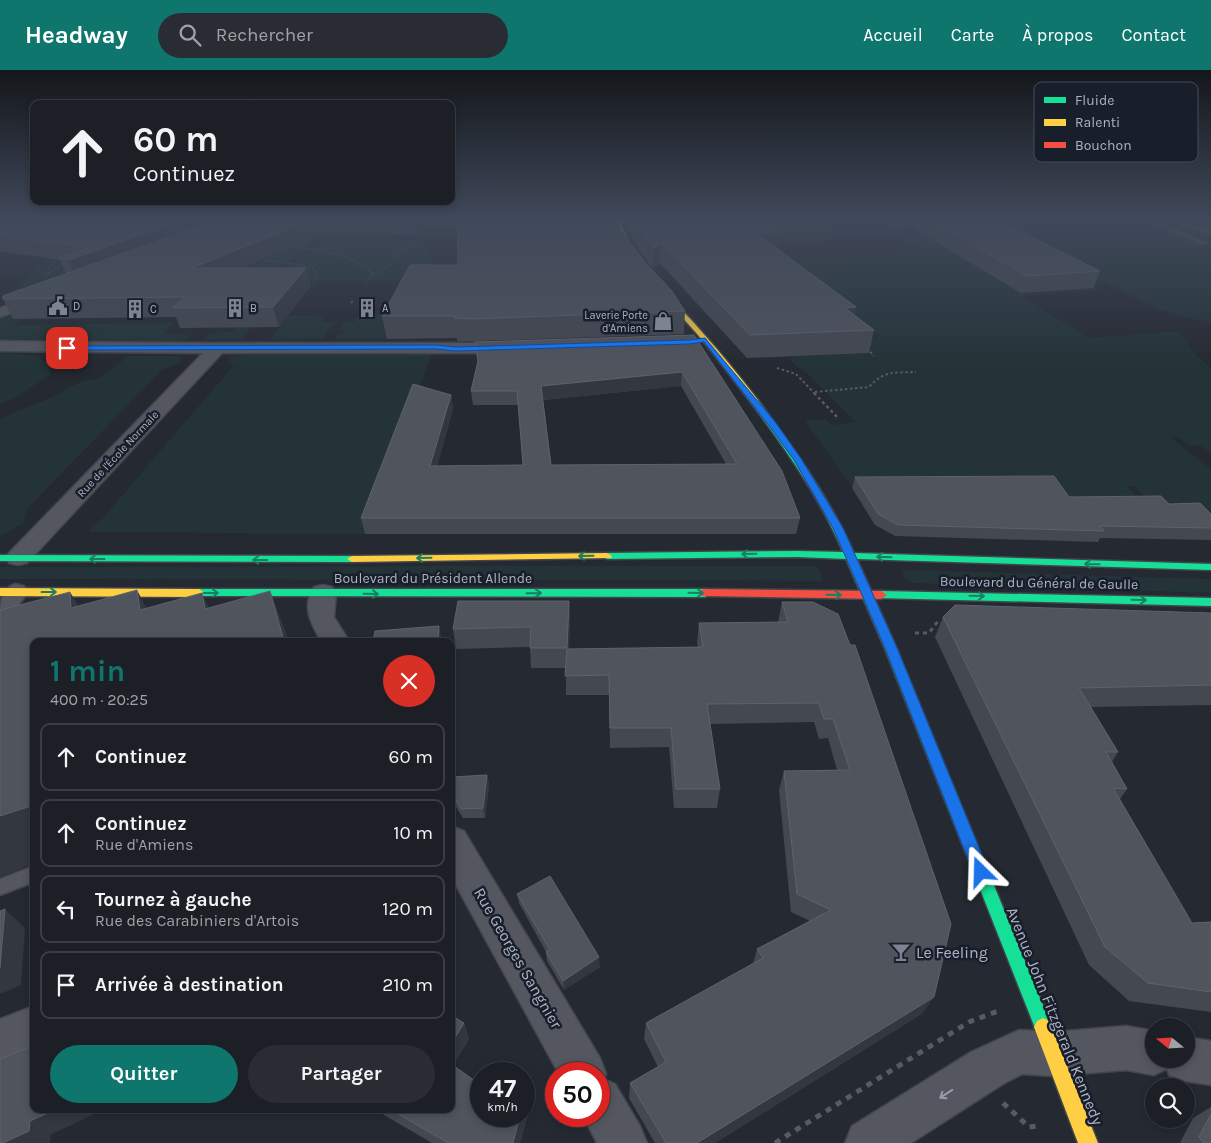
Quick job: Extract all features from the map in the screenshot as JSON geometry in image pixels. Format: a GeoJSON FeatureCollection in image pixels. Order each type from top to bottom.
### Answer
{"type":"FeatureCollection","features":[{"type":"Feature","properties":{"kind":"main road","name":"Avenue John Fitzgerald Kennedy"},"geometry":{"type":"LineString","coordinates":[[643,268],[697,341],[773,425],[798,460],[838,528],[891,648],[1032,998],[1088,1143]]}},
{"type":"Feature","properties":{"kind":"main road","name":"Boulevard du Président Allende"},"geometry":{"type":"LineString","coordinates":[[9,558],[308,560],[798,554],[849,556]]}},
{"type":"Feature","properties":{"kind":"main road","name":"Boulevard du Général de Gaulle"},"geometry":{"type":"LineString","coordinates":[[849,556],[1211,567]]}},
{"type":"Feature","properties":{"kind":"main road","name":"Boulevard du Président Allende"},"geometry":{"type":"LineString","coordinates":[[5,599],[323,593],[567,592],[866,595]]}},
{"type":"Feature","properties":{"kind":"main road","name":"Boulevard du Général de Gaulle"},"geometry":{"type":"LineString","coordinates":[[866,595],[1211,602]]}},
{"type":"Feature","properties":{"kind":"street"},"geometry":{"type":"LineString","coordinates":[[0,313],[54,293]]}},
{"type":"Feature","properties":{"kind":"street"},"geometry":{"type":"LineString","coordinates":[[0,346],[216,349],[243,347],[436,347],[455,349],[532,347]]}},
{"type":"Feature","properties":{"kind":"street","name":"Rue de l'École Normale"},"geometry":{"type":"LineString","coordinates":[[9,558],[216,349]]}},
{"type":"Feature","properties":{"kind":"street"},"geometry":{"type":"LineString","coordinates":[[323,593],[320,617],[333,638]]}},
{"type":"Feature","properties":{"kind":"street","name":"Rue Georges Sangnier"},"geometry":{"type":"LineString","coordinates":[[455,849],[577,1062]]}},
{"type":"Feature","properties":{"kind":"street"},"geometry":{"type":"LineString","coordinates":[[0,1041],[30,1029]]}},
{"type":"Feature","properties":{"kind":"street"},"geometry":{"type":"LineString","coordinates":[[869,1143],[987,1068],[1019,1052],[1054,1054],[1126,1048],[1145,1051]]}},
{"type":"Feature","properties":{"kind":"street"},"geometry":{"type":"LineString","coordinates":[[1195,1061],[1211,1063]]}},
{"type":"Feature","properties":{"kind":"street"},"geometry":{"type":"LineString","coordinates":[[610,1120],[623,1143]]}},
{"type":"Feature","properties":{"kind":"lane"},"geometry":{"type":"LineString","coordinates":[[0,887],[30,876]]}},
{"type":"Feature","properties":{"kind":"path"},"geometry":{"type":"LineString","coordinates":[[39,277],[57,268]]}},
{"type":"Feature","properties":{"kind":"path"},"geometry":{"type":"LineString","coordinates":[[309,268],[316,270],[317,276],[314,284]]}},
{"type":"Feature","properties":{"kind":"path"},"geometry":{"type":"LineString","coordinates":[[368,268],[373,274]]}},
{"type":"Feature","properties":{"kind":"path"},"geometry":{"type":"LineString","coordinates":[[366,283],[373,274],[386,268]]}},
{"type":"Feature","properties":{"kind":"path"},"geometry":{"type":"LineString","coordinates":[[351,303],[354,300]]}},
{"type":"Feature","properties":{"kind":"path"},"geometry":{"type":"LineString","coordinates":[[862,344],[874,356]]}},
{"type":"Feature","properties":{"kind":"path"},"geometry":{"type":"LineString","coordinates":[[777,368],[796,374],[840,419]]}},
{"type":"Feature","properties":{"kind":"path"},"geometry":{"type":"LineString","coordinates":[[815,392],[869,387],[878,377],[892,373],[916,372]]}},
{"type":"Feature","properties":{"kind":"path"},"geometry":{"type":"LineString","coordinates":[[929,633],[940,618]]}},
{"type":"Feature","properties":{"kind":"path"},"geometry":{"type":"LineString","coordinates":[[775,1143],[969,1022],[1032,998]]}},
{"type":"Feature","properties":{"kind":"shaded area"},"geometry":{"type":"Polygon","coordinates":[[[37,268],[72,268],[13,298],[2,295],[18,287],[37,268]]]}},
{"type":"Feature","properties":{"kind":"shaded area"},"geometry":{"type":"Polygon","coordinates":[[[253,268],[271,268],[258,271],[248,271],[253,268]]]}},
{"type":"Feature","properties":{"kind":"shaded area"},"geometry":{"type":"Polygon","coordinates":[[[435,268],[437,273],[423,280],[290,281],[285,269],[435,268]]]}},
{"type":"Feature","properties":{"kind":"shaded area"},"geometry":{"type":"Polygon","coordinates":[[[798,268],[1034,268],[1100,290],[1020,296],[1090,338],[1179,331],[1192,351],[1211,368],[1211,454],[1199,445],[1188,445],[1177,437],[1171,438],[1211,469],[1211,511],[1159,511],[1134,486],[1126,486],[1147,507],[852,487],[805,421],[825,419],[832,425],[855,422],[809,375],[790,359],[803,354],[807,356],[868,353],[872,338],[878,336],[798,268]]]}},
{"type":"Feature","properties":{"kind":"shaded area"},"geometry":{"type":"Polygon","coordinates":[[[1077,268],[1211,268],[1211,322],[1159,309],[1077,268]]]}},
{"type":"Feature","properties":{"kind":"shaded area"},"geometry":{"type":"Polygon","coordinates":[[[20,313],[24,318],[13,325],[173,323],[165,333],[191,335],[182,343],[61,344],[0,341],[0,318],[20,313]]]}},
{"type":"Feature","properties":{"kind":"shaded area"},"geometry":{"type":"Polygon","coordinates":[[[399,314],[387,339],[334,339],[336,335],[344,332],[340,328],[344,322],[353,322],[358,315],[399,314]]]}},
{"type":"Feature","properties":{"kind":"shaded area"},"geometry":{"type":"Polygon","coordinates":[[[326,315],[322,322],[336,322],[331,329],[325,332],[327,335],[324,339],[270,339],[288,316],[326,315]]]}},
{"type":"Feature","properties":{"kind":"shaded area"},"geometry":{"type":"Polygon","coordinates":[[[246,319],[259,319],[241,339],[204,340],[208,334],[232,331],[246,319]]]}},
{"type":"Feature","properties":{"kind":"shaded area"},"geometry":{"type":"Polygon","coordinates":[[[0,353],[37,356],[48,364],[50,375],[13,399],[0,404],[0,353]]]}},
{"type":"Feature","properties":{"kind":"shaded area"},"geometry":{"type":"Polygon","coordinates":[[[432,354],[365,534],[90,532],[92,526],[102,519],[233,366],[230,361],[231,357],[242,355],[432,354]]]}},
{"type":"Feature","properties":{"kind":"shaded area"},"geometry":{"type":"Polygon","coordinates":[[[128,356],[177,356],[181,359],[180,363],[162,370],[27,509],[23,524],[0,536],[0,419],[52,397],[82,381],[98,379],[128,356]]]}},
{"type":"Feature","properties":{"kind":"shaded area"},"geometry":{"type":"Polygon","coordinates":[[[817,566],[821,573],[822,581],[0,579],[0,567],[817,566]]]}},
{"type":"Feature","properties":{"kind":"shaded area"},"geometry":{"type":"Polygon","coordinates":[[[902,571],[1211,579],[1211,593],[913,583],[906,580],[903,576],[902,571]]]}},
{"type":"Feature","properties":{"kind":"building"},"geometry":{"type":"Polygon","coordinates":[[[82,268],[306,268],[273,307],[173,308],[185,297],[3,299],[3,296],[82,268]]]}},
{"type":"Feature","properties":{"kind":"building"},"geometry":{"type":"Polygon","coordinates":[[[408,268],[651,268],[671,290],[685,311],[472,319],[454,318],[455,316],[382,316],[408,268]]]}},
{"type":"Feature","properties":{"kind":"building"},"geometry":{"type":"Polygon","coordinates":[[[685,268],[803,268],[856,307],[845,308],[874,330],[750,335],[685,268]]]}},
{"type":"Feature","properties":{"kind":"building"},"geometry":{"type":"Polygon","coordinates":[[[1013,268],[1094,268],[1100,271],[1027,276],[1013,268]]]}},
{"type":"Feature","properties":{"kind":"building"},"geometry":{"type":"Polygon","coordinates":[[[694,335],[782,471],[800,518],[361,518],[413,384],[451,395],[430,466],[523,465],[517,391],[471,391],[478,361],[475,342],[694,335]],[[682,372],[541,386],[551,465],[737,464],[682,372]]]}},
{"type":"Feature","properties":{"kind":"building"},"geometry":{"type":"Polygon","coordinates":[[[1054,476],[1069,497],[1161,496],[1169,504],[1200,503],[1211,514],[1211,528],[1100,526],[1104,531],[898,525],[878,514],[855,477],[1054,476]]]}},
{"type":"Feature","properties":{"kind":"building"},"geometry":{"type":"Polygon","coordinates":[[[137,590],[140,610],[202,593],[205,609],[270,591],[283,638],[30,638],[30,806],[0,816],[0,610],[70,592],[71,608],[137,590]]]}},
{"type":"Feature","properties":{"kind":"building"},"geometry":{"type":"Polygon","coordinates":[[[458,601],[569,601],[567,648],[530,648],[531,627],[453,629],[458,601]]]}},
{"type":"Feature","properties":{"kind":"building"},"geometry":{"type":"Polygon","coordinates":[[[782,602],[813,602],[838,614],[850,645],[855,645],[951,924],[934,997],[697,1143],[666,1143],[630,1083],[666,1062],[646,1023],[763,958],[757,949],[831,910],[797,894],[784,771],[850,770],[833,719],[824,719],[819,703],[707,704],[720,789],[676,789],[671,728],[610,728],[609,675],[565,676],[567,649],[703,647],[699,623],[788,622],[782,602]]]}},
{"type":"Feature","properties":{"kind":"building"},"geometry":{"type":"Polygon","coordinates":[[[955,605],[1211,613],[1211,685],[1079,688],[1118,752],[1106,752],[1127,789],[1113,788],[1192,923],[1211,922],[1211,992],[1148,983],[1105,947],[943,617],[955,605]]]}},
{"type":"Feature","properties":{"kind":"building"},"geometry":{"type":"Polygon","coordinates":[[[439,626],[438,638],[374,638],[375,631],[439,626]]]}},
{"type":"Feature","properties":{"kind":"building"},"geometry":{"type":"Polygon","coordinates":[[[487,775],[483,808],[461,809],[455,799],[455,777],[487,775]]]}},
{"type":"Feature","properties":{"kind":"building"},"geometry":{"type":"Polygon","coordinates":[[[550,876],[599,957],[563,981],[546,952],[550,950],[517,894],[550,876]]]}},
{"type":"Feature","properties":{"kind":"building"},"geometry":{"type":"Polygon","coordinates":[[[5,909],[0,967],[0,911],[5,909]]]}},
{"type":"Feature","properties":{"kind":"building"},"geometry":{"type":"Polygon","coordinates":[[[455,1017],[464,1023],[455,1038],[455,1017]]]}},
{"type":"Feature","properties":{"kind":"building"},"geometry":{"type":"Polygon","coordinates":[[[30,1047],[30,1113],[48,1113],[30,1121],[29,1131],[3,1143],[0,1143],[0,1059],[30,1047]]]}},
{"type":"Feature","properties":{"kind":"building"},"geometry":{"type":"Polygon","coordinates":[[[455,1067],[470,1077],[470,1127],[517,1127],[513,1143],[448,1143],[397,1113],[455,1113],[455,1067]]]}},
{"type":"Feature","properties":{"kind":"building"},"geometry":{"type":"Polygon","coordinates":[[[1211,1114],[1211,1143],[1203,1143],[1199,1137],[1211,1114]]]}},
{"type":"Feature","properties":{"kind":"traffic: fast"},"geometry":{"type":"LineString","coordinates":[[755,402],[798,460],[838,528],[891,649],[1043,1027]]}},
{"type":"Feature","properties":{"kind":"traffic: fast"},"geometry":{"type":"LineString","coordinates":[[607,556],[797,554],[1211,567]]}},
{"type":"Feature","properties":{"kind":"traffic: fast"},"geometry":{"type":"LineString","coordinates":[[0,558],[352,559]]}},
{"type":"Feature","properties":{"kind":"traffic: fast"},"geometry":{"type":"LineString","coordinates":[[199,593],[705,593]]}},
{"type":"Feature","properties":{"kind":"traffic: fast"},"geometry":{"type":"LineString","coordinates":[[881,595],[1211,602]]}},
{"type":"Feature","properties":{"kind":"traffic: slow"},"geometry":{"type":"LineString","coordinates":[[643,268],[707,341],[755,402]]}},
{"type":"Feature","properties":{"kind":"traffic: slow"},"geometry":{"type":"LineString","coordinates":[[352,559],[607,556]]}},
{"type":"Feature","properties":{"kind":"traffic: slow"},"geometry":{"type":"LineString","coordinates":[[0,592],[199,593]]}},
{"type":"Feature","properties":{"kind":"traffic: slow"},"geometry":{"type":"LineString","coordinates":[[1043,1027],[1088,1143]]}},
{"type":"Feature","properties":{"kind":"traffic: jam"},"geometry":{"type":"LineString","coordinates":[[705,593],[881,595]]}},
{"type":"Feature","properties":{"kind":"place","name":"D"},"geometry":{"type":"Point","coordinates":[58,306]}},
{"type":"Feature","properties":{"kind":"place","name":"B"},"geometry":{"type":"Point","coordinates":[235,308]}},
{"type":"Feature","properties":{"kind":"place","name":"A"},"geometry":{"type":"Point","coordinates":[367,308]}},
{"type":"Feature","properties":{"kind":"place","name":"C"},"geometry":{"type":"Point","coordinates":[135,309]}},
{"type":"Feature","properties":{"kind":"place","name":"Laverie Porte d'Amiens"},"geometry":{"type":"Point","coordinates":[663,321]}},
{"type":"Feature","properties":{"kind":"place","name":"Le Feeling"},"geometry":{"type":"Point","coordinates":[901,952]}},
{"type":"Feature","properties":{"kind":"route"},"geometry":{"type":"LineString","coordinates":[[67,348],[436,347],[455,349],[705,340],[773,425],[798,460],[838,528],[891,648],[914,710],[981,872]]}}]}
